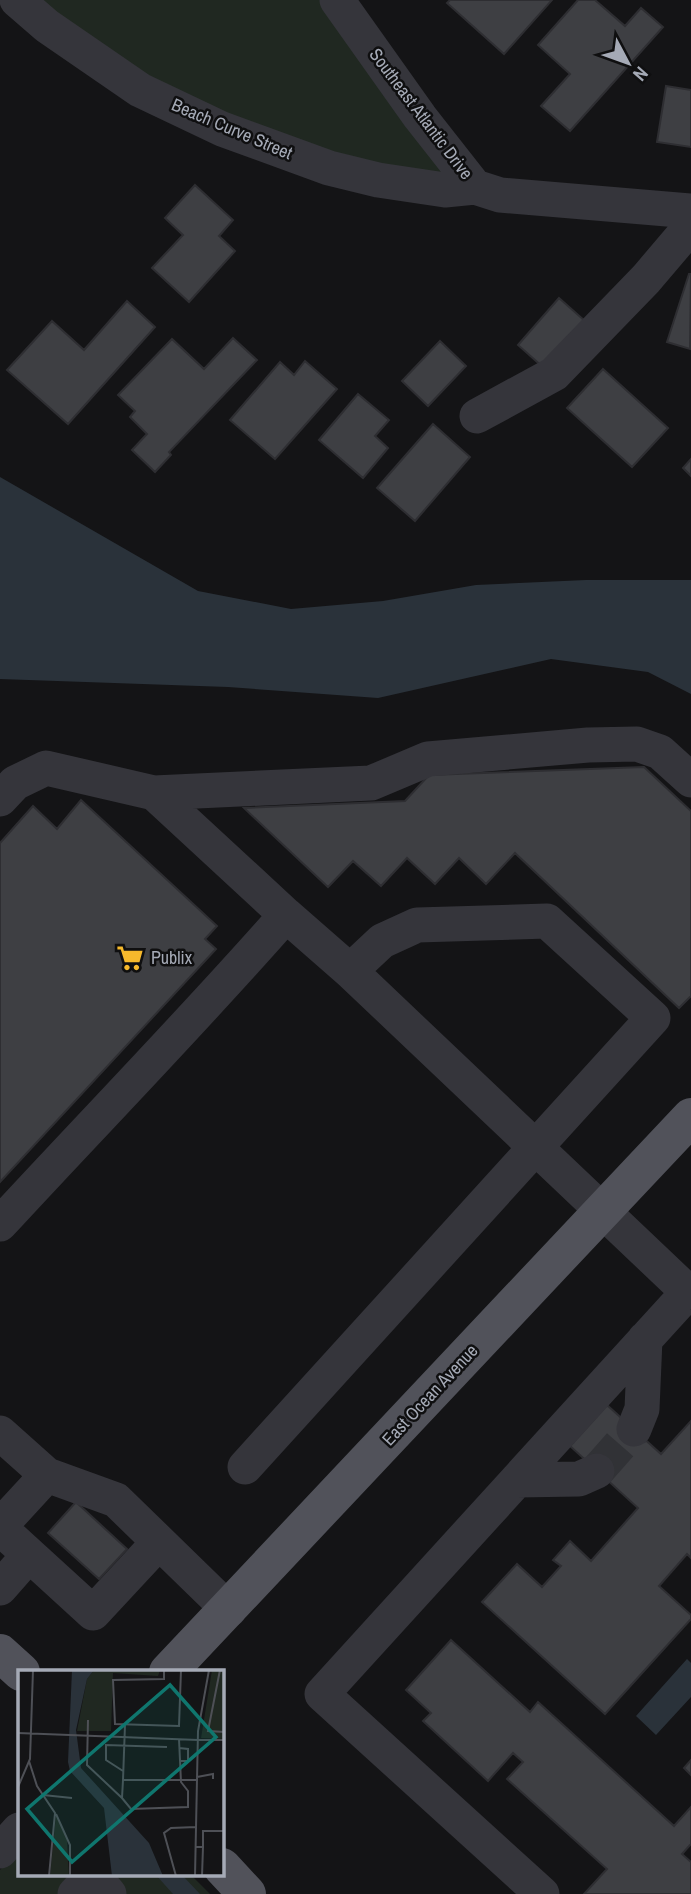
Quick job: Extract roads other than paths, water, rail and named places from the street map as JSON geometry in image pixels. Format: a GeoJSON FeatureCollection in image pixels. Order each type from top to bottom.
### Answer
{"type":"FeatureCollection","features":[{"type":"Feature","properties":{"kind":"main road","name":"East Ocean Avenue"},"geometry":{"type":"LineString","coordinates":[[170,1670],[691,1117]]}},
{"type":"Feature","properties":{"kind":"main road"},"geometry":{"type":"LineString","coordinates":[[0,1653],[19,1670]]}},
{"type":"Feature","properties":{"kind":"main road"},"geometry":{"type":"LineString","coordinates":[[224,1869],[247,1894]]}},
{"type":"Feature","properties":{"kind":"street","name":"Beach Curve Street"},"geometry":{"type":"LineString","coordinates":[[16,0],[47,26],[141,89],[222,129],[329,168],[378,180],[445,190],[475,187]]}},
{"type":"Feature","properties":{"kind":"street","name":"Southeast Atlantic Drive"},"geometry":{"type":"LineString","coordinates":[[337,0],[420,117],[475,187],[500,195],[691,211]]}},
{"type":"Feature","properties":{"kind":"street"},"geometry":{"type":"LineString","coordinates":[[477,416],[554,374],[646,279],[691,226]]}},
{"type":"Feature","properties":{"kind":"street"},"geometry":{"type":"LineString","coordinates":[[0,799],[15,783],[46,768],[154,793],[371,783],[428,759],[589,745],[637,744],[660,752],[691,780]]}},
{"type":"Feature","properties":{"kind":"street"},"geometry":{"type":"LineString","coordinates":[[154,793],[349,971],[689,1291],[322,1694],[542,1894]]}},
{"type":"Feature","properties":{"kind":"street"},"geometry":{"type":"LineString","coordinates":[[0,1224],[286,915]]}},
{"type":"Feature","properties":{"kind":"street"},"geometry":{"type":"LineString","coordinates":[[245,1467],[653,1018],[547,921],[417,925],[382,941],[349,971]]}},
{"type":"Feature","properties":{"kind":"street"},"geometry":{"type":"LineString","coordinates":[[634,1429],[642,1409],[645,1339]]}},
{"type":"Feature","properties":{"kind":"street"},"geometry":{"type":"LineString","coordinates":[[0,1433],[47,1475],[116,1500],[229,1610]]}},
{"type":"Feature","properties":{"kind":"street"},"geometry":{"type":"LineString","coordinates":[[517,1480],[579,1479],[597,1471]]}},
{"type":"Feature","properties":{"kind":"street"},"geometry":{"type":"LineString","coordinates":[[47,1475],[0,1527],[93,1613],[159,1542]]}},
{"type":"Feature","properties":{"kind":"street"},"geometry":{"type":"LineString","coordinates":[[0,1588],[29,1555]]}},
{"type":"Feature","properties":{"kind":"street"},"geometry":{"type":"LineString","coordinates":[[0,1851],[18,1831]]}},
{"type":"Feature","properties":{"kind":"street"},"geometry":{"type":"LineString","coordinates":[[75,1894],[92,1876]]}},
{"type":"Feature","properties":{"kind":"street"},"geometry":{"type":"LineString","coordinates":[[94,1876],[109,1894]]}},
{"type":"Feature","properties":{"kind":"tunnel"},"geometry":{"type":"LineString","coordinates":[[597,1471],[634,1429]]}},
{"type":"Feature","properties":{"kind":"place","name":"Publix"},"geometry":{"type":"Point","coordinates":[130,958]}}]}
